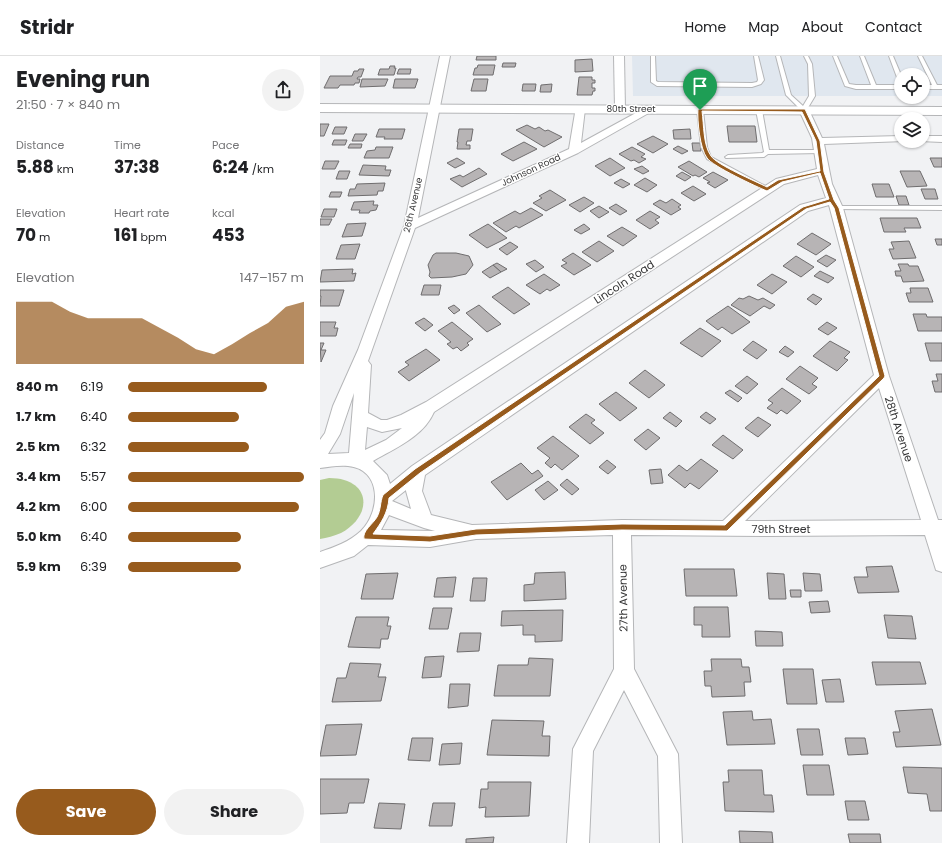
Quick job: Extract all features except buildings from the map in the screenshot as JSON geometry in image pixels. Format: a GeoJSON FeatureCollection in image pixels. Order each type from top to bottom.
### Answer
{"type":"FeatureCollection","features":[{"type":"Feature","properties":{"kind":"street","name":"26th Avenue"},"geometry":{"type":"LineString","coordinates":[[320,454],[332,434],[365,350],[410,226],[445,56]]}},
{"type":"Feature","properties":{"kind":"street"},"geometry":{"type":"LineString","coordinates":[[619,56],[620,110]]}},
{"type":"Feature","properties":{"kind":"street","name":"80th Street"},"geometry":{"type":"LineString","coordinates":[[320,108],[942,111]]}},
{"type":"Feature","properties":{"kind":"street"},"geometry":{"type":"LineString","coordinates":[[574,151],[580,109]]}},
{"type":"Feature","properties":{"kind":"street","name":"Johnson Road"},"geometry":{"type":"LineString","coordinates":[[410,226],[574,151],[649,110]]}},
{"type":"Feature","properties":{"kind":"street","name":"28th Avenue"},"geometry":{"type":"LineString","coordinates":[[804,110],[819,146],[822,172],[834,204],[882,376],[937,528],[942,564]]}},
{"type":"Feature","properties":{"kind":"street"},"geometry":{"type":"LineString","coordinates":[[930,139],[942,139]]}},
{"type":"Feature","properties":{"kind":"street"},"geometry":{"type":"LineString","coordinates":[[819,146],[894,140]]}},
{"type":"Feature","properties":{"kind":"street","name":"Lincoln Road"},"geometry":{"type":"LineString","coordinates":[[360,416],[369,422],[384,426],[400,422],[431,406],[780,181],[822,172]]}},
{"type":"Feature","properties":{"kind":"street"},"geometry":{"type":"LineString","coordinates":[[385,502],[418,471],[804,208],[834,204]]}},
{"type":"Feature","properties":{"kind":"street","name":"26th Avenue"},"geometry":{"type":"LineString","coordinates":[[358,462],[365,350]]}},
{"type":"Feature","properties":{"kind":"street"},"geometry":{"type":"LineString","coordinates":[[727,528],[882,376]]}},
{"type":"Feature","properties":{"kind":"street","name":"Lincoln Road"},"geometry":{"type":"LineString","coordinates":[[358,462],[366,456],[391,445],[409,432],[431,406]]}},
{"type":"Feature","properties":{"kind":"street"},"geometry":{"type":"LineString","coordinates":[[320,461],[343,458],[368,466],[382,483],[385,502],[380,519],[366,537],[324,568],[320,574]]}},
{"type":"Feature","properties":{"kind":"street"},"geometry":{"type":"LineString","coordinates":[[418,471],[414,491],[424,522]]}},
{"type":"Feature","properties":{"kind":"street","name":"79th Street"},"geometry":{"type":"LineString","coordinates":[[385,502],[424,522],[476,532]]}},
{"type":"Feature","properties":{"kind":"street","name":"79th Street"},"geometry":{"type":"LineString","coordinates":[[366,537],[430,539],[476,532],[622,527],[937,528]]}},
{"type":"Feature","properties":{"kind":"street","name":"27th Avenue"},"geometry":{"type":"LineString","coordinates":[[622,527],[624,670],[668,754],[671,843]]}},
{"type":"Feature","properties":{"kind":"street"},"geometry":{"type":"LineString","coordinates":[[320,560],[332,558],[347,551]]}},
{"type":"Feature","properties":{"kind":"street","name":"27th Avenue"},"geometry":{"type":"LineString","coordinates":[[578,843],[582,749],[624,670]]}},
{"type":"Feature","properties":{"kind":"lane"},"geometry":{"type":"LineString","coordinates":[[653,56],[654,82],[657,84],[752,85],[759,83],[761,80],[756,56]]}},
{"type":"Feature","properties":{"kind":"lane"},"geometry":{"type":"LineString","coordinates":[[778,56],[789,95],[804,110],[812,96],[810,64],[806,56]]}},
{"type":"Feature","properties":{"kind":"lane"},"geometry":{"type":"LineString","coordinates":[[835,56],[847,85],[894,87]]}},
{"type":"Feature","properties":{"kind":"lane"},"geometry":{"type":"LineString","coordinates":[[862,56],[874,87]]}},
{"type":"Feature","properties":{"kind":"lane"},"geometry":{"type":"LineString","coordinates":[[891,56],[896,68]]}},
{"type":"Feature","properties":{"kind":"lane"},"geometry":{"type":"LineString","coordinates":[[920,56],[935,87]]}},
{"type":"Feature","properties":{"kind":"lane"},"geometry":{"type":"LineString","coordinates":[[930,87],[942,87]]}},
{"type":"Feature","properties":{"kind":"lane"},"geometry":{"type":"LineString","coordinates":[[700,110],[704,147],[709,158],[767,189]]}},
{"type":"Feature","properties":{"kind":"lane"},"geometry":{"type":"LineString","coordinates":[[759,110],[767,152]]}},
{"type":"Feature","properties":{"kind":"lane"},"geometry":{"type":"LineString","coordinates":[[728,157],[764,155],[767,152],[819,146]]}},
{"type":"Feature","properties":{"kind":"lane"},"geometry":{"type":"LineString","coordinates":[[834,204],[942,208]]}},
{"type":"Feature","properties":{"kind":"shaded area"},"geometry":{"type":"Polygon","coordinates":[[[632,56],[942,56],[942,96],[930,96],[930,68],[894,68],[894,96],[633,96],[632,56]]]}},
{"type":"Feature","properties":{"kind":"green space"},"geometry":{"type":"Polygon","coordinates":[[[329,478],[343,480],[353,484],[360,491],[363,499],[363,508],[359,517],[352,525],[341,533],[320,539],[320,480],[329,478]]]}},
{"type":"Feature","properties":{"kind":"route"},"geometry":{"type":"LineString","coordinates":[[700,110],[704,147],[709,158],[767,189],[780,181],[822,172],[832,200],[837,208],[882,376],[727,528],[622,527],[476,532],[430,539],[366,537],[380,519],[385,506],[385,497],[418,471],[804,208],[832,200],[822,172],[818,141],[804,110],[700,110]]}}]}
